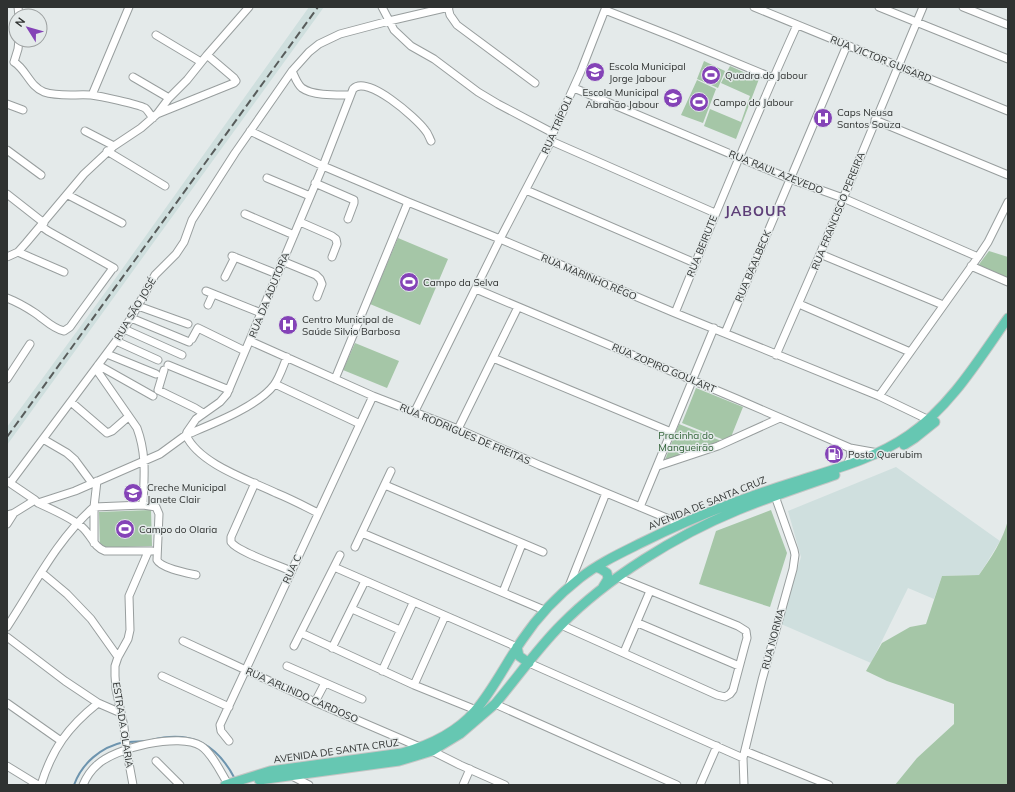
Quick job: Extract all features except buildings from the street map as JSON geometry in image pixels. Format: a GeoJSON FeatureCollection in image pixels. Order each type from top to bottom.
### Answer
{"type":"FeatureCollection","features":[{"type":"Feature","properties":{"kind":"main road","name":"AVENIDA DE SANTA CRUZ"},"geometry":{"type":"LineString","coordinates":[[245,782],[270,771],[381,757],[422,748],[445,735],[476,710],[517,647],[544,610],[567,589],[596,567],[630,548],[681,524],[743,499],[847,465],[892,446],[929,420],[952,395],[1008,318]]}},
{"type":"Feature","properties":{"kind":"main road","name":"AVENIDA DE SANTA CRUZ"},"geometry":{"type":"LineString","coordinates":[[228,784],[399,761],[432,750],[460,734],[495,704],[561,625],[580,606],[618,577],[651,555],[686,535],[737,510],[880,458],[915,438],[945,412],[960,394],[1008,327]]}},
{"type":"Feature","properties":{"kind":"main road"},"geometry":{"type":"LineString","coordinates":[[596,567],[604,571],[608,576],[601,590]]}},
{"type":"Feature","properties":{"kind":"main road"},"geometry":{"type":"LineString","coordinates":[[517,647],[518,654],[529,663]]}},
{"type":"Feature","properties":{"kind":"street"},"geometry":{"type":"LineString","coordinates":[[92,95],[129,7]]}},
{"type":"Feature","properties":{"kind":"street"},"geometry":{"type":"LineString","coordinates":[[382,7],[394,30],[411,46],[434,59],[478,92],[553,134]]}},
{"type":"Feature","properties":{"kind":"street"},"geometry":{"type":"LineString","coordinates":[[449,7],[450,15],[457,25],[535,83]]}},
{"type":"Feature","properties":{"kind":"street","name":"RUA SÃO JOSÉ"},"geometry":{"type":"LineString","coordinates":[[8,482],[43,439],[124,330],[155,275],[176,254],[184,242],[190,224],[250,131],[292,71],[309,52],[319,44],[340,34],[389,20],[449,7]]}},
{"type":"Feature","properties":{"kind":"street","name":"RUA VICTOR GUISARD"},"geometry":{"type":"LineString","coordinates":[[754,7],[1008,111]]}},
{"type":"Feature","properties":{"kind":"street"},"geometry":{"type":"LineString","coordinates":[[879,7],[1008,60]]}},
{"type":"Feature","properties":{"kind":"street","name":"RUA FRANCISCO PEREIRA"},"geometry":{"type":"LineString","coordinates":[[776,354],[799,304],[923,7]]}},
{"type":"Feature","properties":{"kind":"street"},"geometry":{"type":"LineString","coordinates":[[963,7],[1008,25]]}},
{"type":"Feature","properties":{"kind":"street"},"geometry":{"type":"LineString","coordinates":[[155,116],[169,98],[187,80],[246,8]]}},
{"type":"Feature","properties":{"kind":"street"},"geometry":{"type":"LineString","coordinates":[[605,9],[772,78]]}},
{"type":"Feature","properties":{"kind":"street","name":"RUA TRÍPOLI"},"geometry":{"type":"LineString","coordinates":[[415,411],[500,239],[551,141],[574,88],[605,9]]}},
{"type":"Feature","properties":{"kind":"street","name":"RUA BEIRUTE"},"geometry":{"type":"LineString","coordinates":[[675,313],[772,78],[797,25]]}},
{"type":"Feature","properties":{"kind":"street"},"geometry":{"type":"LineString","coordinates":[[156,35],[201,62]]}},
{"type":"Feature","properties":{"kind":"street","name":"RUA BAALBECK"},"geometry":{"type":"LineString","coordinates":[[725,333],[847,45]]}},
{"type":"Feature","properties":{"kind":"street"},"geometry":{"type":"LineString","coordinates":[[18,48],[17,54],[11,62],[19,66],[43,92],[52,94],[92,95],[145,108],[155,116]]}},
{"type":"Feature","properties":{"kind":"street"},"geometry":{"type":"LineString","coordinates":[[7,257],[18,252],[84,174],[107,151],[155,116],[236,81],[207,55]]}},
{"type":"Feature","properties":{"kind":"street"},"geometry":{"type":"LineString","coordinates":[[292,71],[297,82],[308,90],[333,95],[350,95],[355,87],[361,86],[373,89],[402,108],[418,122],[428,134],[431,141]]}},
{"type":"Feature","properties":{"kind":"street"},"geometry":{"type":"LineString","coordinates":[[134,77],[169,98]]}},
{"type":"Feature","properties":{"kind":"street","name":"RUA RAUL AZEVEDO"},"geometry":{"type":"LineString","coordinates":[[574,88],[790,179],[843,198],[978,257]]}},
{"type":"Feature","properties":{"kind":"street","name":"RUA DA ADUTORA"},"geometry":{"type":"LineString","coordinates":[[10,514],[36,502],[75,491],[160,454],[186,435],[196,419],[220,402],[227,394],[282,261],[300,222],[350,95]]}},
{"type":"Feature","properties":{"kind":"street"},"geometry":{"type":"LineString","coordinates":[[7,104],[23,110]]}},
{"type":"Feature","properties":{"kind":"street"},"geometry":{"type":"LineString","coordinates":[[875,120],[1008,175]]}},
{"type":"Feature","properties":{"kind":"street"},"geometry":{"type":"LineString","coordinates":[[85,131],[114,146]]}},
{"type":"Feature","properties":{"kind":"street","name":"RUA MARINHO RÊGO"},"geometry":{"type":"LineString","coordinates":[[250,131],[323,166],[675,313],[879,396],[929,420]]}},
{"type":"Feature","properties":{"kind":"street"},"geometry":{"type":"LineString","coordinates":[[551,141],[715,213]]}},
{"type":"Feature","properties":{"kind":"street"},"geometry":{"type":"LineString","coordinates":[[7,150],[41,175]]}},
{"type":"Feature","properties":{"kind":"street"},"geometry":{"type":"LineString","coordinates":[[107,151],[165,186]]}},
{"type":"Feature","properties":{"kind":"street"},"geometry":{"type":"LineString","coordinates":[[267,178],[310,196]]}},
{"type":"Feature","properties":{"kind":"street"},"geometry":{"type":"LineString","coordinates":[[315,183],[354,200],[348,219]]}},
{"type":"Feature","properties":{"kind":"street"},"geometry":{"type":"LineString","coordinates":[[526,190],[695,263]]}},
{"type":"Feature","properties":{"kind":"street"},"geometry":{"type":"LineString","coordinates":[[7,194],[43,224],[48,231],[114,268],[68,329],[62,331],[36,314],[7,298]]}},
{"type":"Feature","properties":{"kind":"street"},"geometry":{"type":"LineString","coordinates":[[68,194],[122,223]]}},
{"type":"Feature","properties":{"kind":"street"},"geometry":{"type":"LineString","coordinates":[[334,379],[408,202]]}},
{"type":"Feature","properties":{"kind":"street"},"geometry":{"type":"LineString","coordinates":[[879,396],[988,242],[1008,202]]}},
{"type":"Feature","properties":{"kind":"street"},"geometry":{"type":"LineString","coordinates":[[245,214],[294,235]]}},
{"type":"Feature","properties":{"kind":"street"},"geometry":{"type":"LineString","coordinates":[[300,222],[336,239],[337,244],[332,257]]}},
{"type":"Feature","properties":{"kind":"street"},"geometry":{"type":"LineString","coordinates":[[18,252],[64,272]]}},
{"type":"Feature","properties":{"kind":"street"},"geometry":{"type":"LineString","coordinates":[[820,254],[943,306]]}},
{"type":"Feature","properties":{"kind":"street"},"geometry":{"type":"LineString","coordinates":[[225,277],[234,256],[277,274]]}},
{"type":"Feature","properties":{"kind":"street"},"geometry":{"type":"LineString","coordinates":[[282,261],[316,275],[320,279],[322,284],[317,297]]}},
{"type":"Feature","properties":{"kind":"street"},"geometry":{"type":"LineString","coordinates":[[971,266],[1008,282]]}},
{"type":"Feature","properties":{"kind":"street","name":"RUA ZOPIRO GOULART"},"geometry":{"type":"LineString","coordinates":[[476,289],[850,448],[878,453]]}},
{"type":"Feature","properties":{"kind":"street"},"geometry":{"type":"LineString","coordinates":[[208,305],[210,292],[261,313]]}},
{"type":"Feature","properties":{"kind":"street"},"geometry":{"type":"LineString","coordinates":[[799,304],[910,352]]}},
{"type":"Feature","properties":{"kind":"street"},"geometry":{"type":"LineString","coordinates":[[138,306],[188,324]]}},
{"type":"Feature","properties":{"kind":"street"},"geometry":{"type":"LineString","coordinates":[[458,429],[518,307]]}},
{"type":"Feature","properties":{"kind":"street"},"geometry":{"type":"LineString","coordinates":[[130,318],[191,340],[198,328],[246,351]]}},
{"type":"Feature","properties":{"kind":"street"},"geometry":{"type":"LineString","coordinates":[[640,507],[714,328]]}},
{"type":"Feature","properties":{"kind":"street"},"geometry":{"type":"LineString","coordinates":[[124,330],[182,355]]}},
{"type":"Feature","properties":{"kind":"street"},"geometry":{"type":"LineString","coordinates":[[116,341],[158,360]]}},
{"type":"Feature","properties":{"kind":"street","name":"RUA RODRIGUES DE FREITAS"},"geometry":{"type":"LineString","coordinates":[[250,341],[373,396],[415,411],[681,524]]}},
{"type":"Feature","properties":{"kind":"street"},"geometry":{"type":"LineString","coordinates":[[7,379],[30,344]]}},
{"type":"Feature","properties":{"kind":"street"},"geometry":{"type":"LineString","coordinates":[[107,354],[156,374]]}},
{"type":"Feature","properties":{"kind":"street"},"geometry":{"type":"LineString","coordinates":[[287,357],[274,384],[257,400],[234,413],[186,435],[189,442],[211,461],[318,513]]}},
{"type":"Feature","properties":{"kind":"street"},"geometry":{"type":"LineString","coordinates":[[493,358],[671,432]]}},
{"type":"Feature","properties":{"kind":"street"},"geometry":{"type":"LineString","coordinates":[[97,367],[154,396]]}},
{"type":"Feature","properties":{"kind":"street"},"geometry":{"type":"LineString","coordinates":[[97,367],[128,417],[137,428],[145,461],[143,505]]}},
{"type":"Feature","properties":{"kind":"street"},"geometry":{"type":"LineString","coordinates":[[203,413],[158,390],[166,368],[229,390]]}},
{"type":"Feature","properties":{"kind":"street"},"geometry":{"type":"LineString","coordinates":[[274,384],[360,424]]}},
{"type":"Feature","properties":{"kind":"street","name":"RUA C"},"geometry":{"type":"LineString","coordinates":[[229,741],[221,731],[220,725],[373,396]]}},
{"type":"Feature","properties":{"kind":"street"},"geometry":{"type":"LineString","coordinates":[[71,402],[107,433],[112,431],[128,417]]}},
{"type":"Feature","properties":{"kind":"street"},"geometry":{"type":"LineString","coordinates":[[658,466],[718,446],[780,418]]}},
{"type":"Feature","properties":{"kind":"street"},"geometry":{"type":"LineString","coordinates":[[43,439],[67,453],[94,482],[94,543]]}},
{"type":"Feature","properties":{"kind":"street"},"geometry":{"type":"LineString","coordinates":[[847,465],[851,456],[850,448]]}},
{"type":"Feature","properties":{"kind":"street"},"geometry":{"type":"LineString","coordinates":[[355,547],[391,470]]}},
{"type":"Feature","properties":{"kind":"street"},"geometry":{"type":"LineString","coordinates":[[8,482],[36,502],[78,524],[85,530],[98,548],[105,551],[158,551]]}},
{"type":"Feature","properties":{"kind":"street"},"geometry":{"type":"LineString","coordinates":[[255,483],[230,540],[234,545],[291,571]]}},
{"type":"Feature","properties":{"kind":"street"},"geometry":{"type":"LineString","coordinates":[[385,484],[543,552]]}},
{"type":"Feature","properties":{"kind":"street"},"geometry":{"type":"LineString","coordinates":[[567,589],[606,493]]}},
{"type":"Feature","properties":{"kind":"street","name":"RUA NORMA"},"geometry":{"type":"LineString","coordinates":[[744,785],[744,755],[764,673],[793,569],[795,555],[775,496]]}},
{"type":"Feature","properties":{"kind":"street"},"geometry":{"type":"LineString","coordinates":[[7,627],[63,542],[94,507],[143,505],[156,507],[158,510],[157,560],[160,564],[196,576]]}},
{"type":"Feature","properties":{"kind":"street"},"geometry":{"type":"LineString","coordinates":[[7,524],[10,514]]}},
{"type":"Feature","properties":{"kind":"street"},"geometry":{"type":"LineString","coordinates":[[362,533],[544,610]]}},
{"type":"Feature","properties":{"kind":"street"},"geometry":{"type":"LineString","coordinates":[[503,592],[522,544]]}},
{"type":"Feature","properties":{"kind":"street","name":"ESTRADA OLARIA"},"geometry":{"type":"LineString","coordinates":[[133,785],[116,689],[115,666],[118,657],[128,639],[130,630],[129,596],[148,552]]}},
{"type":"Feature","properties":{"kind":"street"},"geometry":{"type":"LineString","coordinates":[[294,646],[340,555]]}},
{"type":"Feature","properties":{"kind":"street"},"geometry":{"type":"LineString","coordinates":[[334,567],[413,603],[517,647]]}},
{"type":"Feature","properties":{"kind":"street"},"geometry":{"type":"LineString","coordinates":[[42,573],[67,594],[91,619],[118,657]]}},
{"type":"Feature","properties":{"kind":"street"},"geometry":{"type":"LineString","coordinates":[[561,625],[723,697],[728,696],[733,690],[747,633],[738,626],[618,577]]}},
{"type":"Feature","properties":{"kind":"street"},"geometry":{"type":"LineString","coordinates":[[332,648],[365,580]]}},
{"type":"Feature","properties":{"kind":"street"},"geometry":{"type":"LineString","coordinates":[[624,652],[638,623],[650,591]]}},
{"type":"Feature","properties":{"kind":"street"},"geometry":{"type":"LineString","coordinates":[[382,671],[413,603]]}},
{"type":"Feature","properties":{"kind":"street"},"geometry":{"type":"LineString","coordinates":[[352,609],[400,630]]}},
{"type":"Feature","properties":{"kind":"street"},"geometry":{"type":"LineString","coordinates":[[414,685],[444,616]]}},
{"type":"Feature","properties":{"kind":"street"},"geometry":{"type":"LineString","coordinates":[[638,623],[739,666]]}},
{"type":"Feature","properties":{"kind":"street"},"geometry":{"type":"LineString","coordinates":[[301,633],[382,671],[476,710]]}},
{"type":"Feature","properties":{"kind":"street"},"geometry":{"type":"LineString","coordinates":[[7,637],[65,681],[98,703],[121,713]]}},
{"type":"Feature","properties":{"kind":"street","name":"RUA ARLINDO CARDOSO"},"geometry":{"type":"LineString","coordinates":[[183,641],[315,702],[422,748]]}},
{"type":"Feature","properties":{"kind":"street"},"geometry":{"type":"LineString","coordinates":[[529,663],[717,746],[829,785]]}},
{"type":"Feature","properties":{"kind":"street"},"geometry":{"type":"LineString","coordinates":[[287,666],[362,699]]}},
{"type":"Feature","properties":{"kind":"street"},"geometry":{"type":"LineString","coordinates":[[162,676],[229,708]]}},
{"type":"Feature","properties":{"kind":"street"},"geometry":{"type":"LineString","coordinates":[[315,702],[325,683]]}},
{"type":"Feature","properties":{"kind":"street"},"geometry":{"type":"LineString","coordinates":[[7,766],[39,785],[50,758],[61,741],[80,717],[98,703]]}},
{"type":"Feature","properties":{"kind":"street"},"geometry":{"type":"LineString","coordinates":[[7,704],[61,741]]}},
{"type":"Feature","properties":{"kind":"street"},"geometry":{"type":"LineString","coordinates":[[495,704],[676,785]]}},
{"type":"Feature","properties":{"kind":"street"},"geometry":{"type":"LineString","coordinates":[[83,785],[97,764],[105,758],[126,748],[166,740],[177,740],[196,744],[202,747],[210,756],[228,784]]}},
{"type":"Feature","properties":{"kind":"street"},"geometry":{"type":"LineString","coordinates":[[700,785],[717,746]]}},
{"type":"Feature","properties":{"kind":"street"},"geometry":{"type":"LineString","coordinates":[[432,750],[506,785]]}},
{"type":"Feature","properties":{"kind":"street"},"geometry":{"type":"LineString","coordinates":[[156,761],[180,785]]}},
{"type":"Feature","properties":{"kind":"street"},"geometry":{"type":"LineString","coordinates":[[463,785],[470,769]]}},
{"type":"Feature","properties":{"kind":"street"},"geometry":{"type":"LineString","coordinates":[[290,775],[310,785]]}},
{"type":"Feature","properties":{"kind":"shaded area"},"geometry":{"type":"Polygon","coordinates":[[[309,7],[324,7],[7,445],[7,427],[115,279],[309,7]]]}},
{"type":"Feature","properties":{"kind":"shaded area"},"geometry":{"type":"Polygon","coordinates":[[[896,467],[1000,541],[979,575],[942,576],[934,599],[908,588],[871,663],[781,624],[801,557],[788,511],[896,467]]]}},
{"type":"Feature","properties":{"kind":"green space","name":"Quadra do Jabour"},"geometry":{"type":"Polygon","coordinates":[[[704,61],[725,71],[718,88],[697,79],[704,61]]]}},
{"type":"Feature","properties":{"kind":"green space"},"geometry":{"type":"Polygon","coordinates":[[[730,66],[759,79],[736,139],[704,126],[710,109],[741,122],[750,96],[721,83],[730,66]]]}},
{"type":"Feature","properties":{"kind":"green space","name":"Campo do Jabour"},"geometry":{"type":"Polygon","coordinates":[[[697,80],[716,89],[703,123],[681,115],[697,80]]]}},
{"type":"Feature","properties":{"kind":"green space","name":"Campo da Selva"},"geometry":{"type":"Polygon","coordinates":[[[398,238],[448,259],[420,325],[370,304],[398,238]]]}},
{"type":"Feature","properties":{"kind":"green space"},"geometry":{"type":"Polygon","coordinates":[[[989,251],[1008,257],[1008,280],[977,267],[989,251]]]}},
{"type":"Feature","properties":{"kind":"green space"},"geometry":{"type":"Polygon","coordinates":[[[355,343],[399,361],[387,388],[343,370],[355,343]]]}},
{"type":"Feature","properties":{"kind":"green space"},"geometry":{"type":"Polygon","coordinates":[[[696,388],[743,407],[729,442],[682,423],[696,388]]]}},
{"type":"Feature","properties":{"kind":"green space","name":"Pracinha do Mangueirão"},"geometry":{"type":"Polygon","coordinates":[[[679,424],[724,442],[665,460],[679,424]]]}},
{"type":"Feature","properties":{"kind":"green space","name":"Campo do Olaria"},"geometry":{"type":"Polygon","coordinates":[[[151,510],[152,546],[100,548],[99,512],[151,510]]]}},
{"type":"Feature","properties":{"kind":"green space"},"geometry":{"type":"Polygon","coordinates":[[[771,510],[787,553],[770,607],[699,584],[716,531],[771,510]]]}},
{"type":"Feature","properties":{"kind":"green space"},"geometry":{"type":"Polygon","coordinates":[[[1008,520],[1008,785],[895,785],[917,758],[954,724],[954,704],[887,681],[866,671],[882,643],[910,627],[926,624],[942,576],[979,575],[1000,542],[1008,520]]]}},
{"type":"Feature","properties":{"kind":"waterway"},"geometry":{"type":"LineString","coordinates":[[152,740],[166,737],[179,737],[191,739],[201,743],[220,757],[235,779]]}},
{"type":"Feature","properties":{"kind":"waterway"},"geometry":{"type":"LineString","coordinates":[[128,742],[148,741]]}},
{"type":"Feature","properties":{"kind":"waterway"},"geometry":{"type":"LineString","coordinates":[[74,785],[82,770],[93,757],[116,744],[124,742]]}},
{"type":"Feature","properties":{"kind":"railway"},"geometry":{"type":"LineString","coordinates":[[7,437],[318,7]]}},
{"type":"Feature","properties":{"kind":"place","name":"Escola Municipal Jorge Jabour"},"geometry":{"type":"Point","coordinates":[595,72]}},
{"type":"Feature","properties":{"kind":"place","name":"Quadra do Jabour"},"geometry":{"type":"Point","coordinates":[711,75]}},
{"type":"Feature","properties":{"kind":"place","name":"Escola Municipal Abrahão Jabour"},"geometry":{"type":"Point","coordinates":[673,98]}},
{"type":"Feature","properties":{"kind":"place","name":"Campo do Jabour"},"geometry":{"type":"Point","coordinates":[699,102]}},
{"type":"Feature","properties":{"kind":"place","name":"Caps Neusa Santos Souza"},"geometry":{"type":"Point","coordinates":[823,118]}},
{"type":"Feature","properties":{"kind":"place","name":"Campo da Selva"},"geometry":{"type":"Point","coordinates":[409,282]}},
{"type":"Feature","properties":{"kind":"place","name":"Centro Municipal de Saúde Silvio Barbosa"},"geometry":{"type":"Point","coordinates":[288,325]}},
{"type":"Feature","properties":{"kind":"place","name":"Posto Querubim"},"geometry":{"type":"Point","coordinates":[834,454]}},
{"type":"Feature","properties":{"kind":"place","name":"Creche Municipal Janete Clair"},"geometry":{"type":"Point","coordinates":[133,493]}},
{"type":"Feature","properties":{"kind":"place","name":"Campo do Olaria"},"geometry":{"type":"Point","coordinates":[125,529]}},
{"type":"Feature","properties":{"kind":"district","name":"JABOUR"},"geometry":{"type":"Point","coordinates":[756,211]}}]}
